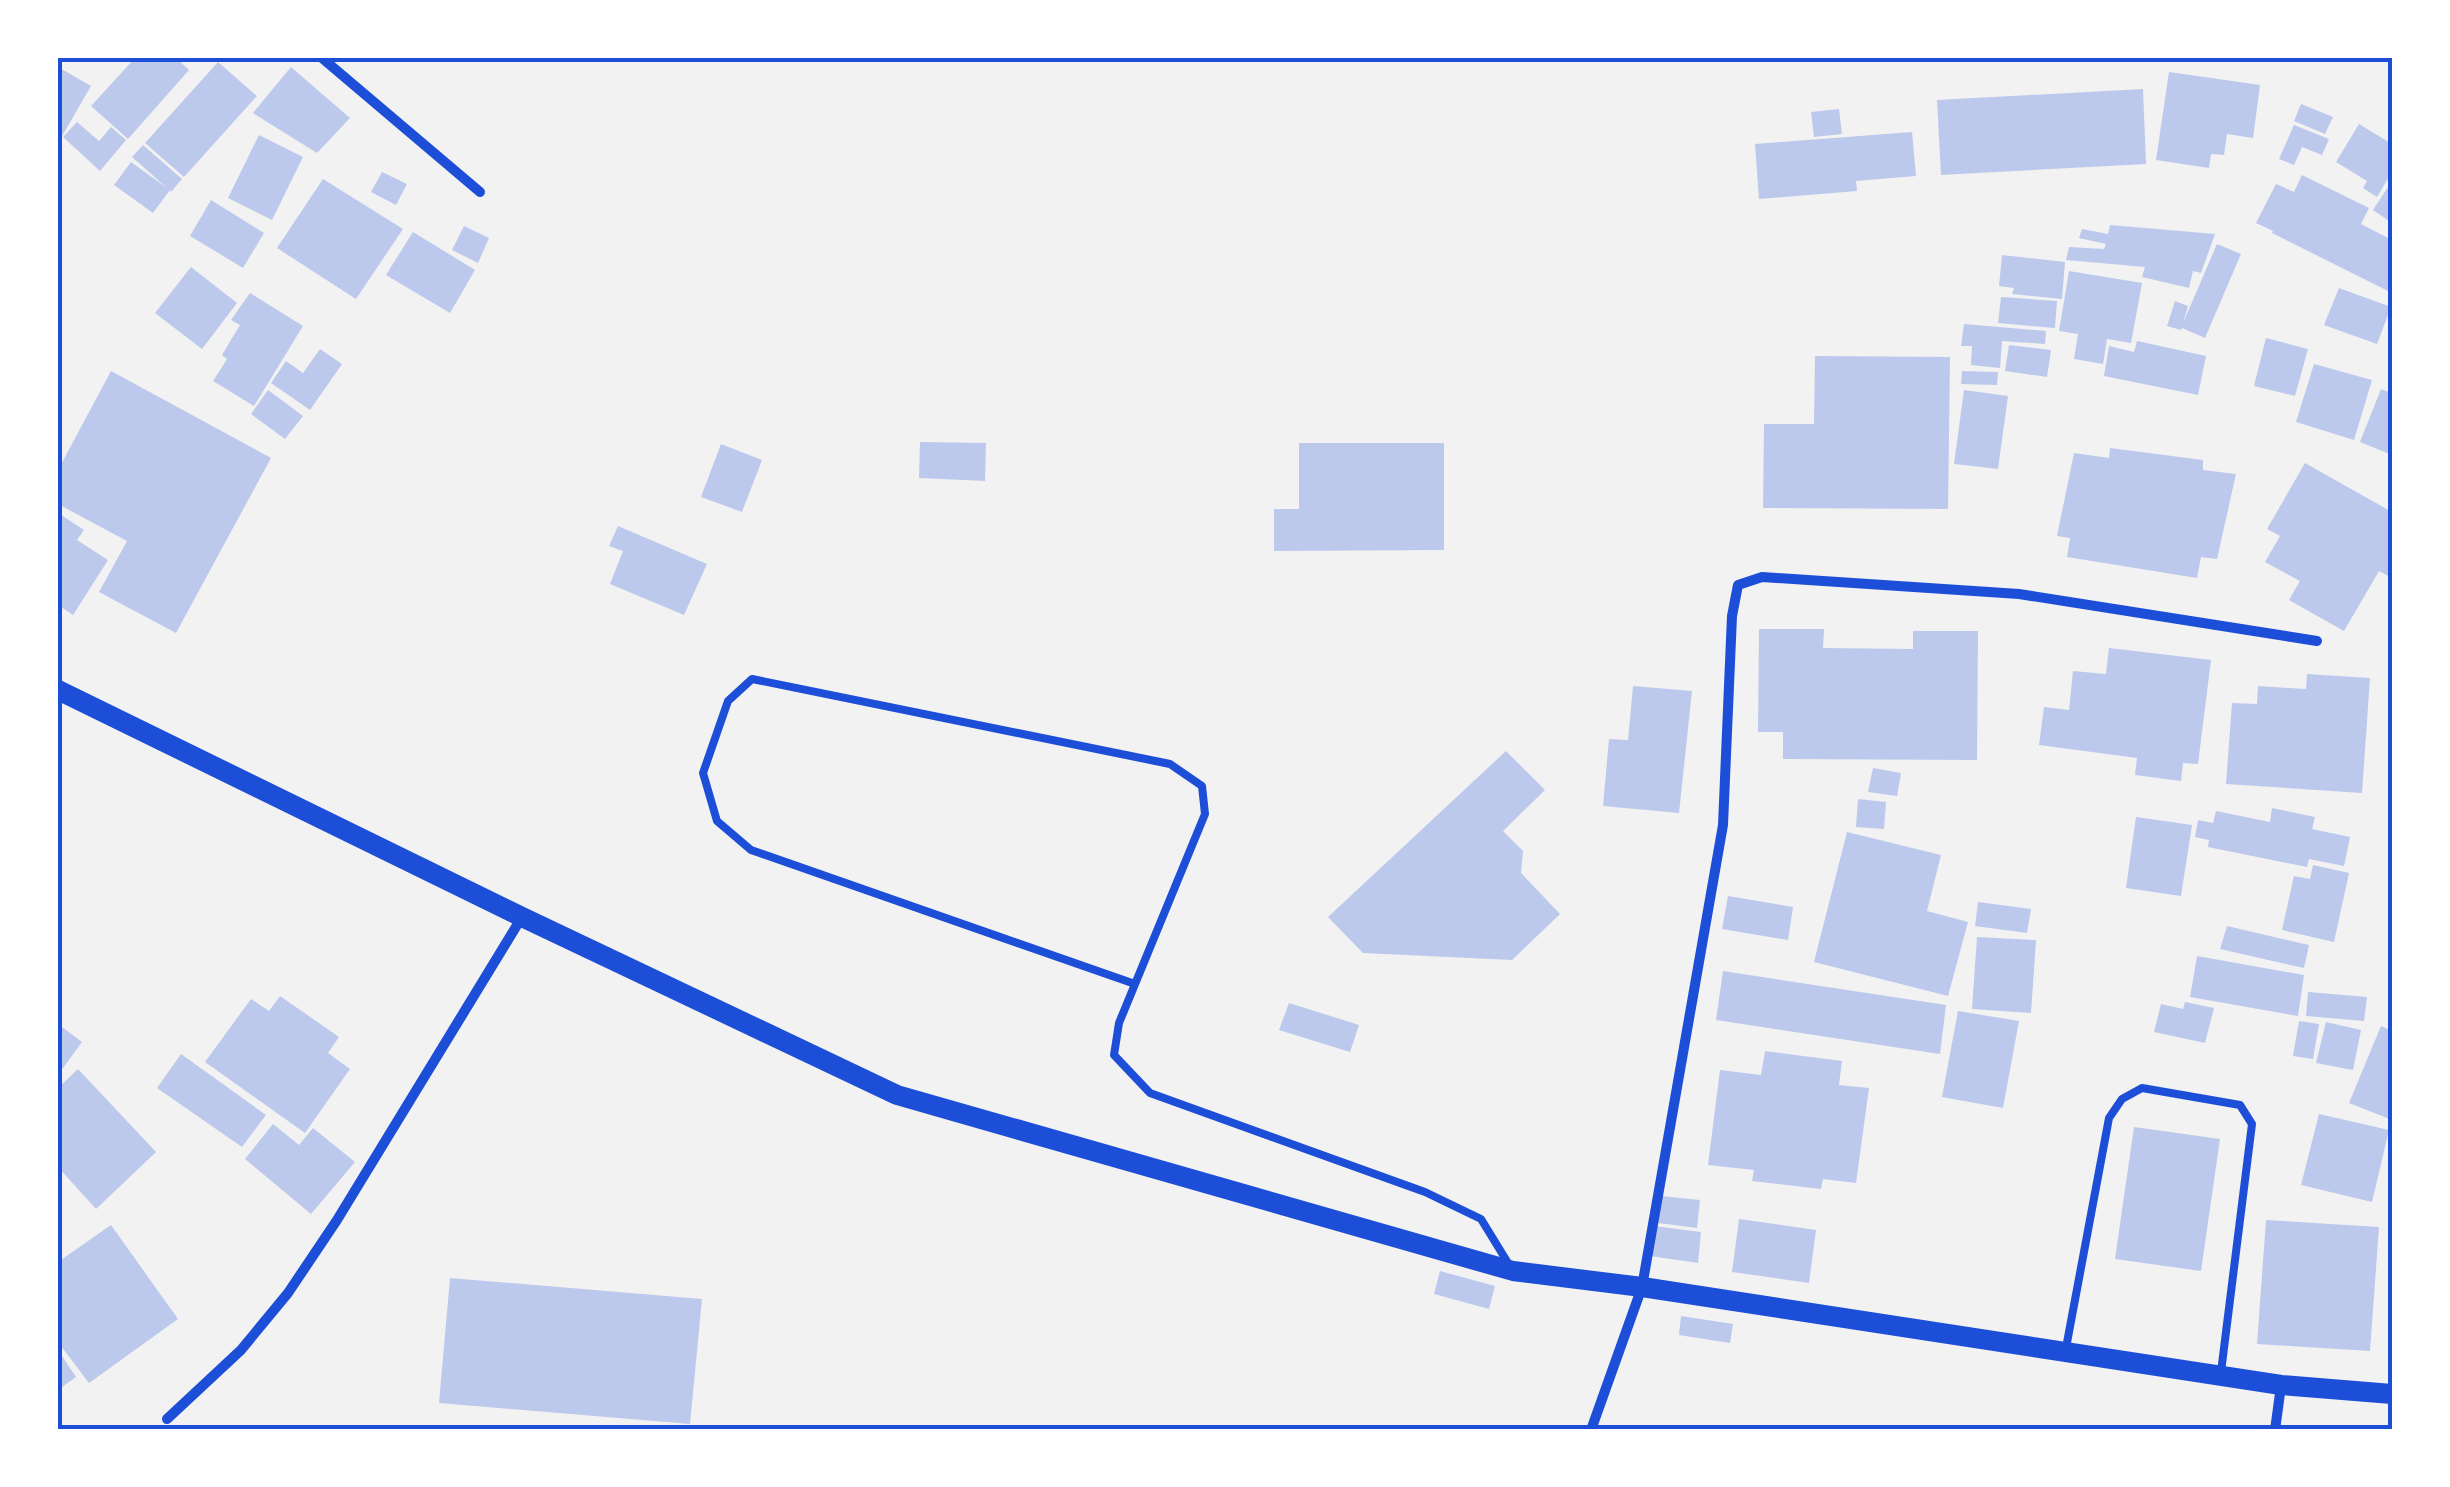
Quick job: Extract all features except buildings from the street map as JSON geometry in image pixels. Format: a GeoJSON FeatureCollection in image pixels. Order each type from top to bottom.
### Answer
{"type":"FeatureCollection","features":[{"type":"Feature","properties":{"kind":"main road"},"geometry":{"type":"LineString","coordinates":[[58,690],[897,1095],[1513,1271],[1642,1287],[2281,1385],[2392,1394]]}},
{"type":"Feature","properties":{"kind":"street"},"geometry":{"type":"LineString","coordinates":[[322,58],[480,192]]}},
{"type":"Feature","properties":{"kind":"street"},"geometry":{"type":"LineString","coordinates":[[1592,1430],[1642,1287],[1723,826],[1732,616],[1738,585],[1762,577],[2019,594],[2317,641]]}},
{"type":"Feature","properties":{"kind":"street"},"geometry":{"type":"LineString","coordinates":[[167,1420],[241,1350],[288,1292],[337,1220],[522,917]]}},
{"type":"Feature","properties":{"kind":"street"},"geometry":{"type":"LineString","coordinates":[[2275,1430],[2281,1385]]}},
{"type":"Feature","properties":{"kind":"lane"},"geometry":{"type":"LineString","coordinates":[[1135,984],[751,850],[718,822],[704,773],[728,701],[752,679],[1170,764],[1202,786],[1206,814],[1135,984],[1119,1022],[1114,1055],[1150,1094],[1439,1199],[1480,1219],[1513,1271]]}},
{"type":"Feature","properties":{"kind":"lane"},"geometry":{"type":"LineString","coordinates":[[2065,1352],[2109,1118],[2122,1099],[2142,1088],[2240,1105],[2252,1124],[2220,1375]]}}]}
